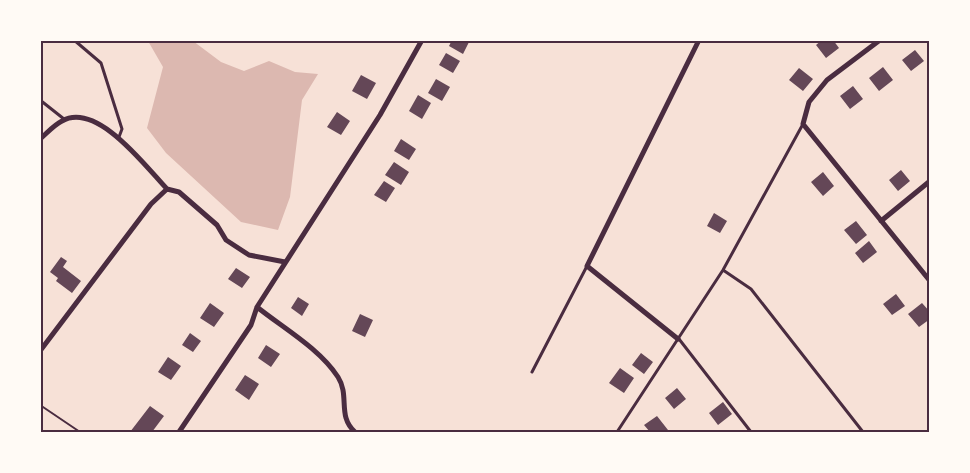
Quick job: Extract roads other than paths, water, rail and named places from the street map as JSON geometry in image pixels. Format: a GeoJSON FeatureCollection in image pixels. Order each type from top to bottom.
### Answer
{"type":"FeatureCollection","features":[{"type":"Feature","properties":{"kind":"street"},"geometry":{"type":"LineString","coordinates":[[178,432],[251,325],[256,307],[380,115],[422,40]]}},
{"type":"Feature","properties":{"kind":"street"},"geometry":{"type":"LineString","coordinates":[[678,339],[587,266],[699,40]]}},
{"type":"Feature","properties":{"kind":"street"},"geometry":{"type":"LineString","coordinates":[[880,40],[827,80],[809,102],[803,124],[930,281]]}},
{"type":"Feature","properties":{"kind":"street"},"geometry":{"type":"LineString","coordinates":[[40,140],[64,119],[81,119],[105,125],[168,189],[178,192],[217,225],[226,240],[249,255],[285,262]]}},
{"type":"Feature","properties":{"kind":"street"},"geometry":{"type":"LineString","coordinates":[[881,221],[930,181]]}},
{"type":"Feature","properties":{"kind":"street"},"geometry":{"type":"LineString","coordinates":[[40,351],[152,204],[168,189]]}},
{"type":"Feature","properties":{"kind":"street"},"geometry":{"type":"LineString","coordinates":[[256,307],[317,354],[338,378],[344,392],[343,410],[347,425],[355,432]]}},
{"type":"Feature","properties":{"kind":"lane"},"geometry":{"type":"LineString","coordinates":[[74,40],[101,63],[122,129],[119,137]]}},
{"type":"Feature","properties":{"kind":"lane"},"geometry":{"type":"LineString","coordinates":[[40,100],[64,119]]}},
{"type":"Feature","properties":{"kind":"lane"},"geometry":{"type":"LineString","coordinates":[[617,432],[723,270],[803,124]]}},
{"type":"Feature","properties":{"kind":"lane"},"geometry":{"type":"LineString","coordinates":[[532,372],[587,266]]}},
{"type":"Feature","properties":{"kind":"lane"},"geometry":{"type":"LineString","coordinates":[[723,270],[751,289],[863,432]]}},
{"type":"Feature","properties":{"kind":"lane"},"geometry":{"type":"LineString","coordinates":[[678,339],[751,432]]}}]}
